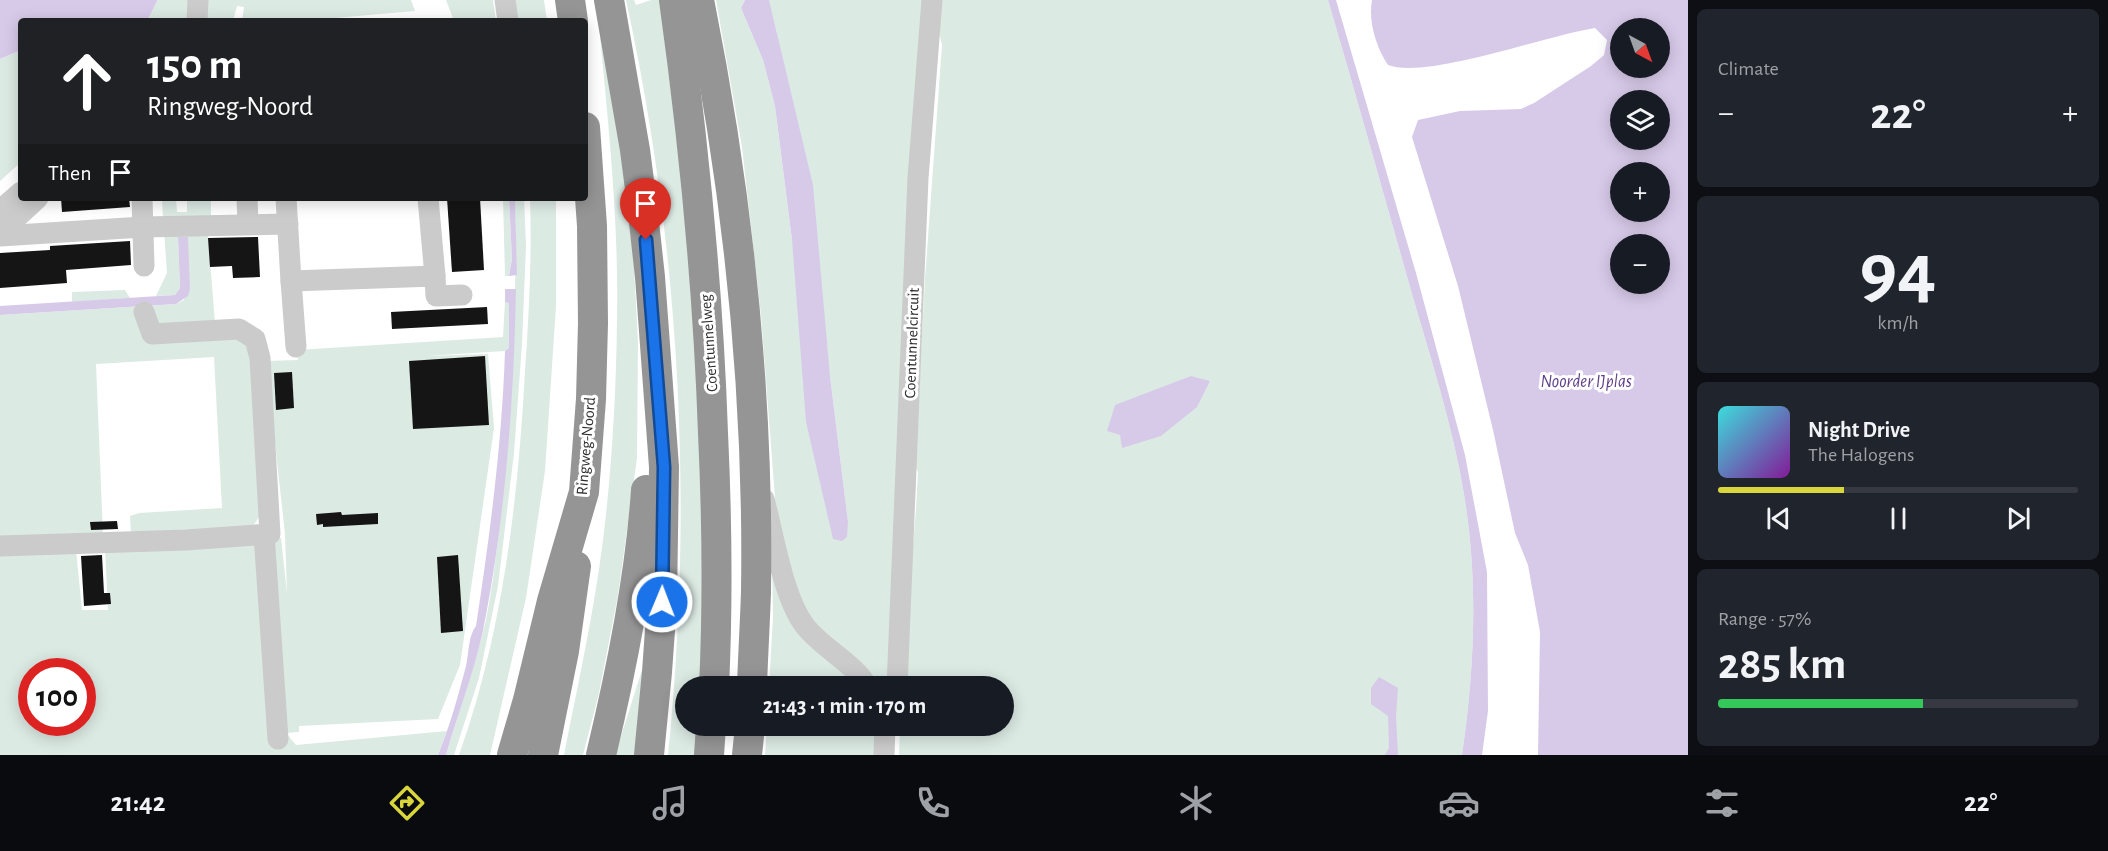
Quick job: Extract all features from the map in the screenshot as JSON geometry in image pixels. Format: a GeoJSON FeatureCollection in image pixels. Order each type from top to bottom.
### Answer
{"type":"FeatureCollection","features":[{"type":"Feature","properties":{"kind":"highway"},"geometry":{"type":"LineString","coordinates":[[570,0],[573,18]]}},
{"type":"Feature","properties":{"kind":"highway"},"geometry":{"type":"LineString","coordinates":[[609,0],[635,150],[650,277],[664,467],[662,602],[648,755]]}},
{"type":"Feature","properties":{"kind":"highway","name":"Coentunnelweg"},"geometry":{"type":"LineString","coordinates":[[674,0],[698,202],[711,380],[717,559],[714,676]]}},
{"type":"Feature","properties":{"kind":"highway"},"geometry":{"type":"LineString","coordinates":[[699,0],[722,137],[745,325],[754,458],[756,591],[752,676]]}},
{"type":"Feature","properties":{"kind":"highway","name":"Ringweg-Noord"},"geometry":{"type":"LineString","coordinates":[[512,755],[552,601],[584,492],[591,399],[593,323],[592,226],[588,170]]}},
{"type":"Feature","properties":{"kind":"highway"},"geometry":{"type":"LineString","coordinates":[[600,755],[635,589],[644,507],[649,432],[650,277]]}},
{"type":"Feature","properties":{"kind":"highway"},"geometry":{"type":"LineString","coordinates":[[543,755],[573,603],[584,492]]}},
{"type":"Feature","properties":{"kind":"highway"},"geometry":{"type":"LineString","coordinates":[[710,755],[711,736]]}},
{"type":"Feature","properties":{"kind":"highway"},"geometry":{"type":"LineString","coordinates":[[747,755],[749,736]]}},
{"type":"Feature","properties":{"kind":"street"},"geometry":{"type":"LineString","coordinates":[[197,18],[198,0]]}},
{"type":"Feature","properties":{"kind":"street"},"geometry":{"type":"LineString","coordinates":[[505,0],[508,18]]}},
{"type":"Feature","properties":{"kind":"street","name":"Coentunnelcircuit"},"geometry":{"type":"LineString","coordinates":[[897,676],[918,178],[932,0]]}},
{"type":"Feature","properties":{"kind":"street"},"geometry":{"type":"LineString","coordinates":[[0,210],[18,195]]}},
{"type":"Feature","properties":{"kind":"street"},"geometry":{"type":"LineString","coordinates":[[0,234],[35,201]]}},
{"type":"Feature","properties":{"kind":"street"},"geometry":{"type":"LineString","coordinates":[[142,201],[144,266]]}},
{"type":"Feature","properties":{"kind":"street"},"geometry":{"type":"LineString","coordinates":[[247,201],[248,224]]}},
{"type":"Feature","properties":{"kind":"street"},"geometry":{"type":"LineString","coordinates":[[286,201],[296,347]]}},
{"type":"Feature","properties":{"kind":"street"},"geometry":{"type":"LineString","coordinates":[[428,201],[436,296],[462,295]]}},
{"type":"Feature","properties":{"kind":"street"},"geometry":{"type":"LineString","coordinates":[[0,234],[143,227],[288,224]]}},
{"type":"Feature","properties":{"kind":"street"},"geometry":{"type":"LineString","coordinates":[[291,281],[435,276]]}},
{"type":"Feature","properties":{"kind":"street"},"geometry":{"type":"LineString","coordinates":[[0,546],[186,540],[270,534],[260,358],[255,339],[239,329],[152,334],[144,312]]}},
{"type":"Feature","properties":{"kind":"street"},"geometry":{"type":"LineString","coordinates":[[754,458],[782,571],[793,605],[814,636],[859,676]]}},
{"type":"Feature","properties":{"kind":"street"},"geometry":{"type":"LineString","coordinates":[[264,534],[278,739]]}},
{"type":"Feature","properties":{"kind":"street"},"geometry":{"type":"LineString","coordinates":[[884,755],[885,736]]}},
{"type":"Feature","properties":{"kind":"shaded area"},"geometry":{"type":"Polygon","coordinates":[[[157,0],[189,0],[187,18],[148,18],[157,0]]]}},
{"type":"Feature","properties":{"kind":"shaded area"},"geometry":{"type":"Polygon","coordinates":[[[208,0],[411,0],[415,11],[334,18],[242,18],[244,7],[237,6],[234,18],[205,18],[208,0]]]}},
{"type":"Feature","properties":{"kind":"shaded area"},"geometry":{"type":"Polygon","coordinates":[[[446,0],[493,0],[496,18],[453,18],[446,0]]]}},
{"type":"Feature","properties":{"kind":"shaded area"},"geometry":{"type":"Polygon","coordinates":[[[515,0],[544,0],[547,18],[518,18],[515,0]]]}},
{"type":"Feature","properties":{"kind":"shaded area"},"geometry":{"type":"Polygon","coordinates":[[[626,0],[634,0],[636,5],[651,0],[662,0],[678,118],[706,499],[703,676],[675,676],[675,736],[701,736],[700,755],[668,755],[676,660],[680,565],[677,376],[670,281],[659,187],[626,0]]]}},
{"type":"Feature","properties":{"kind":"shaded area"},"geometry":{"type":"Polygon","coordinates":[[[716,0],[745,0],[741,8],[763,60],[775,106],[792,240],[848,522],[830,376],[777,34],[769,0],[923,0],[892,676],[866,676],[818,628],[800,602],[777,524],[761,315],[742,147],[716,0]]]}},
{"type":"Feature","properties":{"kind":"shaded area"},"geometry":{"type":"Polygon","coordinates":[[[940,0],[1328,0],[1442,396],[1456,451],[1466,507],[1472,569],[1473,631],[1462,755],[899,755],[900,736],[1014,736],[1014,676],[902,676],[916,510],[918,472],[915,466],[925,279],[942,45],[939,32],[940,0]]]}},
{"type":"Feature","properties":{"kind":"shaded area"},"geometry":{"type":"Polygon","coordinates":[[[600,36],[625,173],[633,249],[638,342],[637,458],[618,595],[599,693],[583,755],[564,755],[603,540],[615,404],[616,250],[613,179],[600,36]]]}},
{"type":"Feature","properties":{"kind":"shaded area"},"geometry":{"type":"Polygon","coordinates":[[[18,51],[18,165],[0,181],[0,59],[18,51]]]}},
{"type":"Feature","properties":{"kind":"shaded area"},"geometry":{"type":"Polygon","coordinates":[[[162,201],[176,201],[177,212],[187,212],[187,201],[211,201],[211,218],[163,220],[162,201]]]}},
{"type":"Feature","properties":{"kind":"shaded area"},"geometry":{"type":"Polygon","coordinates":[[[503,201],[509,201],[512,259],[509,276],[505,276],[503,201]]]}},
{"type":"Feature","properties":{"kind":"shaded area"},"geometry":{"type":"Polygon","coordinates":[[[515,201],[524,201],[526,246],[522,344],[514,453],[498,586],[479,678],[454,755],[446,755],[472,671],[491,593],[505,473],[511,394],[515,201]]]}},
{"type":"Feature","properties":{"kind":"shaded area"},"geometry":{"type":"Polygon","coordinates":[[[530,201],[556,201],[556,306],[545,471],[526,598],[490,755],[459,755],[487,661],[506,566],[522,420],[530,263],[530,201]]]}},
{"type":"Feature","properties":{"kind":"shaded area"},"geometry":{"type":"Polygon","coordinates":[[[164,230],[208,236],[216,335],[239,334],[251,345],[265,508],[253,526],[131,536],[130,516],[139,513],[222,508],[214,357],[96,364],[103,535],[0,540],[0,315],[176,304],[184,300],[188,237],[178,237],[180,288],[175,295],[156,296],[167,273],[164,230]]]}},
{"type":"Feature","properties":{"kind":"shaded area"},"geometry":{"type":"Polygon","coordinates":[[[125,290],[130,298],[72,302],[72,292],[125,290]]]}},
{"type":"Feature","properties":{"kind":"shaded area"},"geometry":{"type":"Polygon","coordinates":[[[505,302],[509,302],[509,348],[505,351],[426,356],[488,354],[494,428],[460,665],[438,719],[299,726],[299,732],[286,733],[296,745],[447,731],[438,755],[0,755],[0,554],[76,550],[82,610],[108,610],[105,548],[281,538],[287,593],[285,534],[266,361],[298,360],[297,350],[503,337],[505,302]]]}},
{"type":"Feature","properties":{"kind":"shaded area"},"geometry":{"type":"Polygon","coordinates":[[[772,561],[852,676],[770,676],[773,617],[772,561]]]}},
{"type":"Feature","properties":{"kind":"shaded area"},"geometry":{"type":"Polygon","coordinates":[[[643,667],[638,755],[615,755],[643,667]]]}},
{"type":"Feature","properties":{"kind":"shaded area"},"geometry":{"type":"Polygon","coordinates":[[[766,736],[875,736],[876,755],[765,755],[766,736]]]}},
{"type":"Feature","properties":{"kind":"water"},"geometry":{"type":"Polygon","coordinates":[[[0,0],[157,0],[148,18],[18,18],[18,51],[0,59],[0,0]]]}},
{"type":"Feature","properties":{"kind":"water"},"geometry":{"type":"Polygon","coordinates":[[[745,0],[769,0],[813,185],[830,376],[848,522],[847,537],[842,541],[833,539],[806,422],[792,240],[775,106],[763,60],[741,8],[745,0]]]}},
{"type":"Feature","properties":{"kind":"water"},"geometry":{"type":"Polygon","coordinates":[[[1328,0],[1336,0],[1416,273],[1465,455],[1487,572],[1488,711],[1482,755],[1462,755],[1472,662],[1473,600],[1470,538],[1456,451],[1328,0]]]}},
{"type":"Feature","properties":{"kind":"water","name":"Noorder IJplas"},"geometry":{"type":"Polygon","coordinates":[[[1372,0],[1688,0],[1688,755],[1538,755],[1540,632],[1528,565],[1515,533],[1458,286],[1412,137],[1418,120],[1460,111],[1521,109],[1534,103],[1604,55],[1607,40],[1595,28],[1458,62],[1406,68],[1388,65],[1374,34],[1371,16],[1372,0]]]}},
{"type":"Feature","properties":{"kind":"water"},"geometry":{"type":"Polygon","coordinates":[[[509,201],[515,201],[517,275],[509,276],[512,259],[509,201]]]}},
{"type":"Feature","properties":{"kind":"water"},"geometry":{"type":"Polygon","coordinates":[[[178,237],[188,237],[190,289],[188,296],[176,304],[0,315],[0,306],[175,295],[180,288],[178,237]]]}},
{"type":"Feature","properties":{"kind":"water"},"geometry":{"type":"Polygon","coordinates":[[[505,289],[516,289],[511,412],[499,534],[478,651],[446,755],[438,755],[450,722],[466,666],[470,640],[476,626],[491,523],[505,351],[509,348],[509,303],[505,302],[505,289]]]}},
{"type":"Feature","properties":{"kind":"water"},"geometry":{"type":"Polygon","coordinates":[[[1191,376],[1210,381],[1197,407],[1161,436],[1122,448],[1120,435],[1107,431],[1115,405],[1191,376]]]}},
{"type":"Feature","properties":{"kind":"water"},"geometry":{"type":"Polygon","coordinates":[[[1379,677],[1398,688],[1396,716],[1398,755],[1385,755],[1389,748],[1388,716],[1371,704],[1371,688],[1379,677]]]}},
{"type":"Feature","properties":{"kind":"building"},"geometry":{"type":"Polygon","coordinates":[[[61,201],[129,201],[130,207],[62,212],[61,201]]]}},
{"type":"Feature","properties":{"kind":"building"},"geometry":{"type":"Polygon","coordinates":[[[447,201],[480,201],[484,270],[452,272],[447,201]]]}},
{"type":"Feature","properties":{"kind":"building"},"geometry":{"type":"Polygon","coordinates":[[[258,237],[260,277],[233,278],[232,266],[210,267],[208,238],[258,237]]]}},
{"type":"Feature","properties":{"kind":"building"},"geometry":{"type":"Polygon","coordinates":[[[130,241],[131,265],[66,270],[67,283],[0,288],[0,253],[50,250],[50,246],[130,241]]]}},
{"type":"Feature","properties":{"kind":"building"},"geometry":{"type":"Polygon","coordinates":[[[487,307],[488,324],[392,329],[391,312],[487,307]]]}},
{"type":"Feature","properties":{"kind":"building"},"geometry":{"type":"Polygon","coordinates":[[[485,356],[489,425],[413,429],[409,361],[485,356]]]}},
{"type":"Feature","properties":{"kind":"building"},"geometry":{"type":"Polygon","coordinates":[[[292,372],[294,408],[276,410],[274,373],[292,372]]]}},
{"type":"Feature","properties":{"kind":"building"},"geometry":{"type":"Polygon","coordinates":[[[341,512],[342,515],[378,513],[378,524],[323,527],[323,524],[317,525],[316,514],[341,512]]]}},
{"type":"Feature","properties":{"kind":"building"},"geometry":{"type":"Polygon","coordinates":[[[117,521],[118,529],[91,530],[90,522],[117,521]]]}},
{"type":"Feature","properties":{"kind":"building"},"geometry":{"type":"Polygon","coordinates":[[[102,555],[104,593],[110,593],[111,604],[84,606],[81,556],[102,555]]]}},
{"type":"Feature","properties":{"kind":"building"},"geometry":{"type":"Polygon","coordinates":[[[458,555],[463,631],[441,633],[437,557],[458,555]]]}},
{"type":"Feature","properties":{"kind":"route"},"geometry":{"type":"LineString","coordinates":[[646,240],[664,467],[662,602]]}}]}
